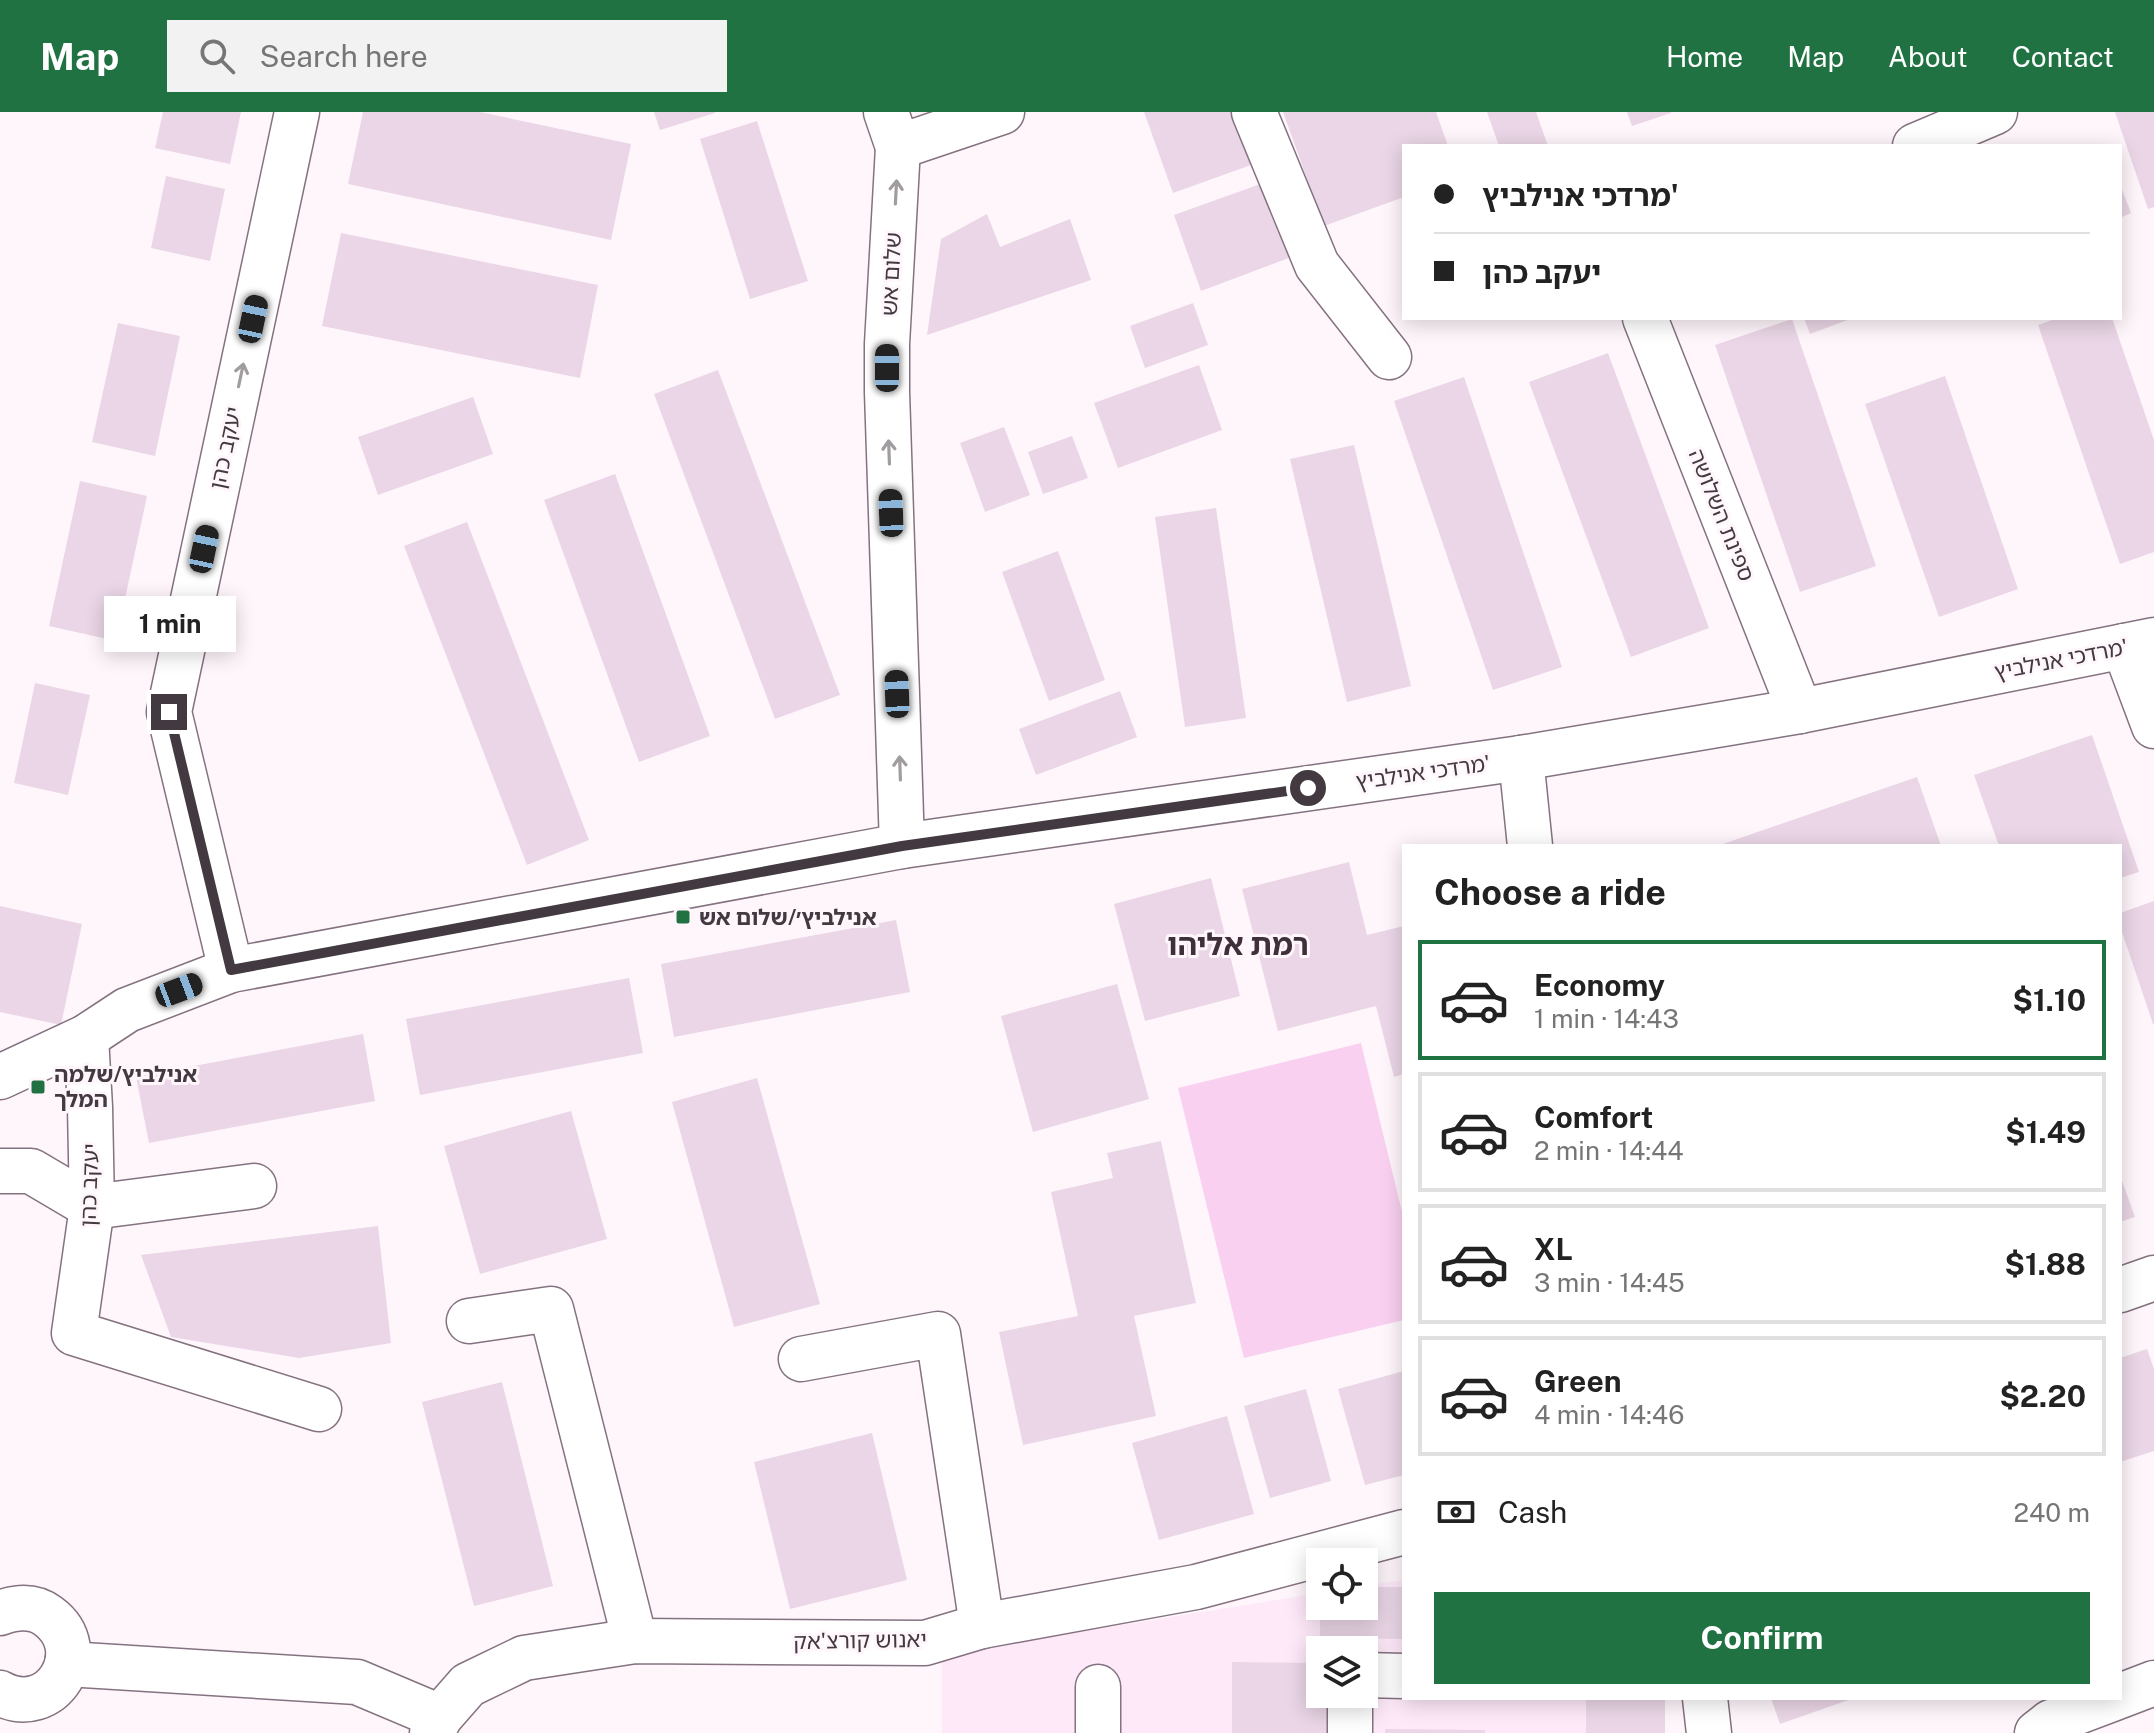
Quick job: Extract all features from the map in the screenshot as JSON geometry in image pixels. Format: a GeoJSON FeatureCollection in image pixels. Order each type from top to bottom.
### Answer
{"type":"FeatureCollection","features":[{"type":"Feature","properties":{"kind":"street","name":"יעקב כהן"},"geometry":{"type":"LineString","coordinates":[[231,970],[169,712],[297,112]]}},
{"type":"Feature","properties":{"kind":"street","name":"שלום אש"},"geometry":{"type":"LineString","coordinates":[[902,846],[887,392],[892,130],[1002,112]]}},
{"type":"Feature","properties":{"kind":"street"},"geometry":{"type":"LineString","coordinates":[[1254,112],[1317,265],[1389,357]]}},
{"type":"Feature","properties":{"kind":"street"},"geometry":{"type":"LineString","coordinates":[[1920,144],[1995,112]]}},
{"type":"Feature","properties":{"kind":"street","name":"ספינת השלושה"},"geometry":{"type":"LineString","coordinates":[[1646,320],[1800,711]]}},
{"type":"Feature","properties":{"kind":"street","name":"מרדכי אנילביץ'"},"geometry":{"type":"LineString","coordinates":[[0,1077],[86,1037],[127,1010],[231,970],[902,846],[1521,758],[1800,711],[2139,643]]}},
{"type":"Feature","properties":{"kind":"street"},"geometry":{"type":"LineString","coordinates":[[2139,643],[2154,726]]}},
{"type":"Feature","properties":{"kind":"street"},"geometry":{"type":"LineString","coordinates":[[1521,758],[1530,844]]}},
{"type":"Feature","properties":{"kind":"street","name":"יעקב כהן"},"geometry":{"type":"LineString","coordinates":[[86,1037],[92,1207],[74,1333],[319,1409]]}},
{"type":"Feature","properties":{"kind":"street"},"geometry":{"type":"LineString","coordinates":[[0,1171],[31,1171],[92,1207],[254,1186]]}},
{"type":"Feature","properties":{"kind":"street"},"geometry":{"type":"LineString","coordinates":[[2122,1289],[2154,1278]]}},
{"type":"Feature","properties":{"kind":"street"},"geometry":{"type":"LineString","coordinates":[[469,1321],[551,1309],[635,1641]]}},
{"type":"Feature","properties":{"kind":"street"},"geometry":{"type":"LineString","coordinates":[[801,1359],[938,1334],[982,1626]]}},
{"type":"Feature","properties":{"kind":"street","name":"יאנוש קורצ'אק"},"geometry":{"type":"LineString","coordinates":[[436,1725],[468,1685],[524,1658],[635,1641],[925,1643],[982,1626],[1196,1587],[1402,1533]]}},
{"type":"Feature","properties":{"kind":"street"},"geometry":{"type":"LineString","coordinates":[[0,1611],[30,1608],[44,1613],[65,1634],[69,1649],[61,1678],[51,1690],[38,1698],[22,1700],[0,1693]]}},
{"type":"Feature","properties":{"kind":"street"},"geometry":{"type":"LineString","coordinates":[[67,1664],[357,1682],[436,1725]]}},
{"type":"Feature","properties":{"kind":"street"},"geometry":{"type":"LineString","coordinates":[[1378,1675],[1402,1676]]}},
{"type":"Feature","properties":{"kind":"street"},"geometry":{"type":"LineString","coordinates":[[2122,1695],[2154,1683]]}},
{"type":"Feature","properties":{"kind":"street"},"geometry":{"type":"LineString","coordinates":[[1098,1687],[1098,1733]]}},
{"type":"Feature","properties":{"kind":"street"},"geometry":{"type":"LineString","coordinates":[[1705,1700],[1709,1733]]}},
{"type":"Feature","properties":{"kind":"street"},"geometry":{"type":"LineString","coordinates":[[2037,1733],[2051,1722],[2109,1700]]}},
{"type":"Feature","properties":{"kind":"street"},"geometry":{"type":"LineString","coordinates":[[1350,1708],[1350,1733]]}},
{"type":"Feature","properties":{"kind":"shaded area"},"geometry":{"type":"Polygon","coordinates":[[[1361,1043],[1402,1212],[1402,1320],[1244,1358],[1178,1088],[1361,1043]]]}},
{"type":"Feature","properties":{"kind":"shaded area"},"geometry":{"type":"Polygon","coordinates":[[[1402,1580],[1402,1700],[1641,1700],[1643,1733],[942,1733],[942,1654],[1306,1595],[1306,1620],[1378,1620],[1378,1584],[1402,1580]]]}},
{"type":"Feature","properties":{"kind":"building"},"geometry":{"type":"Polygon","coordinates":[[[163,112],[241,112],[230,164],[155,148],[163,112]]]}},
{"type":"Feature","properties":{"kind":"building"},"geometry":{"type":"Polygon","coordinates":[[[363,112],[480,112],[631,144],[611,240],[348,184],[363,112]]]}},
{"type":"Feature","properties":{"kind":"building"},"geometry":{"type":"Polygon","coordinates":[[[654,112],[715,112],[715,113],[660,130],[654,112]]]}},
{"type":"Feature","properties":{"kind":"building"},"geometry":{"type":"Polygon","coordinates":[[[1144,112],[1231,112],[1251,165],[1173,193],[1144,112]]]}},
{"type":"Feature","properties":{"kind":"building"},"geometry":{"type":"Polygon","coordinates":[[[1283,112],[1436,112],[1447,144],[1402,144],[1402,198],[1324,226],[1283,112]]]}},
{"type":"Feature","properties":{"kind":"building"},"geometry":{"type":"Polygon","coordinates":[[[1487,112],[1536,112],[1547,144],[1498,144],[1487,112]]]}},
{"type":"Feature","properties":{"kind":"building"},"geometry":{"type":"Polygon","coordinates":[[[1627,112],[1671,112],[1671,113],[1632,126],[1627,112]]]}},
{"type":"Feature","properties":{"kind":"building"},"geometry":{"type":"Polygon","coordinates":[[[2115,112],[2154,112],[2154,207],[2148,209],[2115,112]]]}},
{"type":"Feature","properties":{"kind":"building"},"geometry":{"type":"Polygon","coordinates":[[[757,121],[808,281],[750,299],[700,139],[757,121]]]}},
{"type":"Feature","properties":{"kind":"building"},"geometry":{"type":"Polygon","coordinates":[[[166,176],[225,189],[210,261],[151,248],[166,176]]]}},
{"type":"Feature","properties":{"kind":"building"},"geometry":{"type":"Polygon","coordinates":[[[1266,182],[1294,256],[1201,291],[1174,215],[1266,182]]]}},
{"type":"Feature","properties":{"kind":"building"},"geometry":{"type":"Polygon","coordinates":[[[2122,189],[2131,213],[2122,217],[2122,189]]]}},
{"type":"Feature","properties":{"kind":"building"},"geometry":{"type":"Polygon","coordinates":[[[987,214],[1000,247],[1070,219],[1091,280],[927,335],[941,239],[987,214]]]}},
{"type":"Feature","properties":{"kind":"building"},"geometry":{"type":"Polygon","coordinates":[[[341,233],[598,285],[580,378],[322,326],[341,233]]]}},
{"type":"Feature","properties":{"kind":"building"},"geometry":{"type":"Polygon","coordinates":[[[1193,303],[1208,345],[1145,368],[1130,326],[1193,303]]]}},
{"type":"Feature","properties":{"kind":"building"},"geometry":{"type":"Polygon","coordinates":[[[1792,320],[1876,566],[1800,592],[1715,345],[1792,320]]]}},
{"type":"Feature","properties":{"kind":"building"},"geometry":{"type":"Polygon","coordinates":[[[1805,320],[1848,320],[1810,334],[1805,320]]]}},
{"type":"Feature","properties":{"kind":"building"},"geometry":{"type":"Polygon","coordinates":[[[2052,320],[2113,320],[2154,440],[2154,552],[2120,564],[2038,325],[2052,320]]]}},
{"type":"Feature","properties":{"kind":"building"},"geometry":{"type":"Polygon","coordinates":[[[118,323],[180,336],[155,456],[92,442],[118,323]]]}},
{"type":"Feature","properties":{"kind":"building"},"geometry":{"type":"Polygon","coordinates":[[[1608,353],[1709,628],[1631,657],[1529,382],[1608,353]]]}},
{"type":"Feature","properties":{"kind":"building"},"geometry":{"type":"Polygon","coordinates":[[[1199,365],[1222,430],[1118,468],[1094,403],[1199,365]]]}},
{"type":"Feature","properties":{"kind":"building"},"geometry":{"type":"Polygon","coordinates":[[[718,370],[840,695],[775,719],[654,394],[718,370]]]}},
{"type":"Feature","properties":{"kind":"building"},"geometry":{"type":"Polygon","coordinates":[[[1945,376],[2018,589],[1939,617],[1865,404],[1945,376]]]}},
{"type":"Feature","properties":{"kind":"building"},"geometry":{"type":"Polygon","coordinates":[[[1464,377],[1562,667],[1493,690],[1394,401],[1464,377]]]}},
{"type":"Feature","properties":{"kind":"building"},"geometry":{"type":"Polygon","coordinates":[[[473,397],[493,454],[378,495],[358,437],[473,397]]]}},
{"type":"Feature","properties":{"kind":"building"},"geometry":{"type":"Polygon","coordinates":[[[1004,427],[1030,495],[985,512],[960,443],[1004,427]]]}},
{"type":"Feature","properties":{"kind":"building"},"geometry":{"type":"Polygon","coordinates":[[[1072,436],[1088,478],[1043,494],[1028,452],[1072,436]]]}},
{"type":"Feature","properties":{"kind":"building"},"geometry":{"type":"Polygon","coordinates":[[[1354,445],[1411,686],[1347,702],[1290,459],[1354,445]]]}},
{"type":"Feature","properties":{"kind":"building"},"geometry":{"type":"Polygon","coordinates":[[[615,474],[710,736],[639,762],[544,500],[615,474]]]}},
{"type":"Feature","properties":{"kind":"building"},"geometry":{"type":"Polygon","coordinates":[[[80,481],[147,496],[116,641],[49,626],[80,481]]]}},
{"type":"Feature","properties":{"kind":"building"},"geometry":{"type":"Polygon","coordinates":[[[1216,508],[1246,718],[1185,727],[1155,517],[1216,508]]]}},
{"type":"Feature","properties":{"kind":"building"},"geometry":{"type":"Polygon","coordinates":[[[467,522],[589,840],[527,865],[404,546],[467,522]]]}},
{"type":"Feature","properties":{"kind":"building"},"geometry":{"type":"Polygon","coordinates":[[[1058,551],[1105,680],[1049,701],[1002,572],[1058,551]]]}},
{"type":"Feature","properties":{"kind":"building"},"geometry":{"type":"Polygon","coordinates":[[[35,683],[90,695],[68,795],[14,783],[35,683]]]}},
{"type":"Feature","properties":{"kind":"building"},"geometry":{"type":"Polygon","coordinates":[[[1120,691],[1137,737],[1036,775],[1019,729],[1120,691]]]}},
{"type":"Feature","properties":{"kind":"building"},"geometry":{"type":"Polygon","coordinates":[[[2092,735],[2139,872],[2122,877],[2122,844],[1998,844],[1974,775],[2092,735]]]}},
{"type":"Feature","properties":{"kind":"building"},"geometry":{"type":"Polygon","coordinates":[[[1917,777],[1940,844],[1723,844],[1917,777]]]}},
{"type":"Feature","properties":{"kind":"building"},"geometry":{"type":"Polygon","coordinates":[[[1349,862],[1367,935],[1402,926],[1402,1075],[1394,1077],[1376,1006],[1278,1031],[1242,889],[1349,862]]]}},
{"type":"Feature","properties":{"kind":"building"},"geometry":{"type":"Polygon","coordinates":[[[1211,878],[1240,996],[1145,1021],[1114,904],[1211,878]]]}},
{"type":"Feature","properties":{"kind":"building"},"geometry":{"type":"Polygon","coordinates":[[[2154,901],[2154,1024],[2122,932],[2122,912],[2154,901]]]}},
{"type":"Feature","properties":{"kind":"building"},"geometry":{"type":"Polygon","coordinates":[[[0,906],[82,924],[61,1025],[0,1012],[0,906]]]}},
{"type":"Feature","properties":{"kind":"building"},"geometry":{"type":"Polygon","coordinates":[[[896,920],[910,992],[674,1037],[661,964],[896,920]]]}},
{"type":"Feature","properties":{"kind":"building"},"geometry":{"type":"Polygon","coordinates":[[[629,978],[643,1053],[420,1095],[406,1019],[629,978]]]}},
{"type":"Feature","properties":{"kind":"building"},"geometry":{"type":"Polygon","coordinates":[[[1117,984],[1149,1099],[1033,1132],[1001,1016],[1117,984]]]}},
{"type":"Feature","properties":{"kind":"building"},"geometry":{"type":"Polygon","coordinates":[[[363,1034],[375,1101],[149,1143],[136,1077],[363,1034]]]}},
{"type":"Feature","properties":{"kind":"building"},"geometry":{"type":"Polygon","coordinates":[[[757,1078],[820,1304],[734,1327],[672,1102],[757,1078]]]}},
{"type":"Feature","properties":{"kind":"building"},"geometry":{"type":"Polygon","coordinates":[[[571,1111],[607,1239],[480,1274],[444,1146],[571,1111]]]}},
{"type":"Feature","properties":{"kind":"building"},"geometry":{"type":"Polygon","coordinates":[[[1161,1141],[1196,1303],[1134,1316],[1156,1416],[1023,1445],[999,1332],[1078,1316],[1051,1192],[1113,1178],[1107,1153],[1161,1141]]]}},
{"type":"Feature","properties":{"kind":"building"},"geometry":{"type":"Polygon","coordinates":[[[2122,1181],[2135,1217],[2122,1221],[2122,1181]]]}},
{"type":"Feature","properties":{"kind":"building"},"geometry":{"type":"Polygon","coordinates":[[[378,1226],[391,1343],[299,1358],[171,1337],[141,1255],[378,1226]]]}},
{"type":"Feature","properties":{"kind":"building"},"geometry":{"type":"Polygon","coordinates":[[[2147,1349],[2154,1369],[2154,1451],[2122,1461],[2122,1357],[2147,1349]]]}},
{"type":"Feature","properties":{"kind":"building"},"geometry":{"type":"Polygon","coordinates":[[[1402,1372],[1402,1476],[1365,1485],[1338,1389],[1402,1372]]]}},
{"type":"Feature","properties":{"kind":"building"},"geometry":{"type":"Polygon","coordinates":[[[502,1382],[553,1586],[474,1606],[422,1402],[502,1382]]]}},
{"type":"Feature","properties":{"kind":"building"},"geometry":{"type":"Polygon","coordinates":[[[1306,1389],[1331,1481],[1270,1498],[1244,1406],[1306,1389]]]}},
{"type":"Feature","properties":{"kind":"building"},"geometry":{"type":"Polygon","coordinates":[[[1227,1416],[1254,1514],[1159,1540],[1132,1443],[1227,1416]]]}},
{"type":"Feature","properties":{"kind":"building"},"geometry":{"type":"Polygon","coordinates":[[[872,1433],[907,1580],[790,1609],[754,1462],[872,1433]]]}},
{"type":"Feature","properties":{"kind":"building"},"geometry":{"type":"Polygon","coordinates":[[[1378,1587],[1402,1587],[1402,1639],[1320,1636],[1320,1620],[1378,1620],[1378,1587]]]}},
{"type":"Feature","properties":{"kind":"building"},"geometry":{"type":"Polygon","coordinates":[[[1232,1662],[1306,1663],[1306,1708],[1330,1708],[1330,1733],[1232,1733],[1232,1662]]]}},
{"type":"Feature","properties":{"kind":"building"},"geometry":{"type":"Polygon","coordinates":[[[1586,1700],[1665,1700],[1665,1733],[1586,1733],[1586,1700]]]}},
{"type":"Feature","properties":{"kind":"building"},"geometry":{"type":"Polygon","coordinates":[[[1772,1700],[1848,1700],[1780,1724],[1772,1700]]]}},
{"type":"Feature","properties":{"kind":"building"},"geometry":{"type":"Polygon","coordinates":[[[1385,1729],[1485,1730],[1485,1733],[1385,1733],[1385,1729]]]}},
{"type":"Feature","properties":{"kind":"place","name":"אנילביץ׳/שלום אש"},"geometry":{"type":"Point","coordinates":[683,917]}},
{"type":"Feature","properties":{"kind":"place","name":"אנילביץ/שלמה המלך"},"geometry":{"type":"Point","coordinates":[38,1087]}},
{"type":"Feature","properties":{"kind":"district","name":"רמת אליהו"},"geometry":{"type":"Point","coordinates":[1238,944]}},
{"type":"Feature","properties":{"kind":"route"},"geometry":{"type":"LineString","coordinates":[[169,712],[231,970],[902,846],[1308,788]]}}]}
